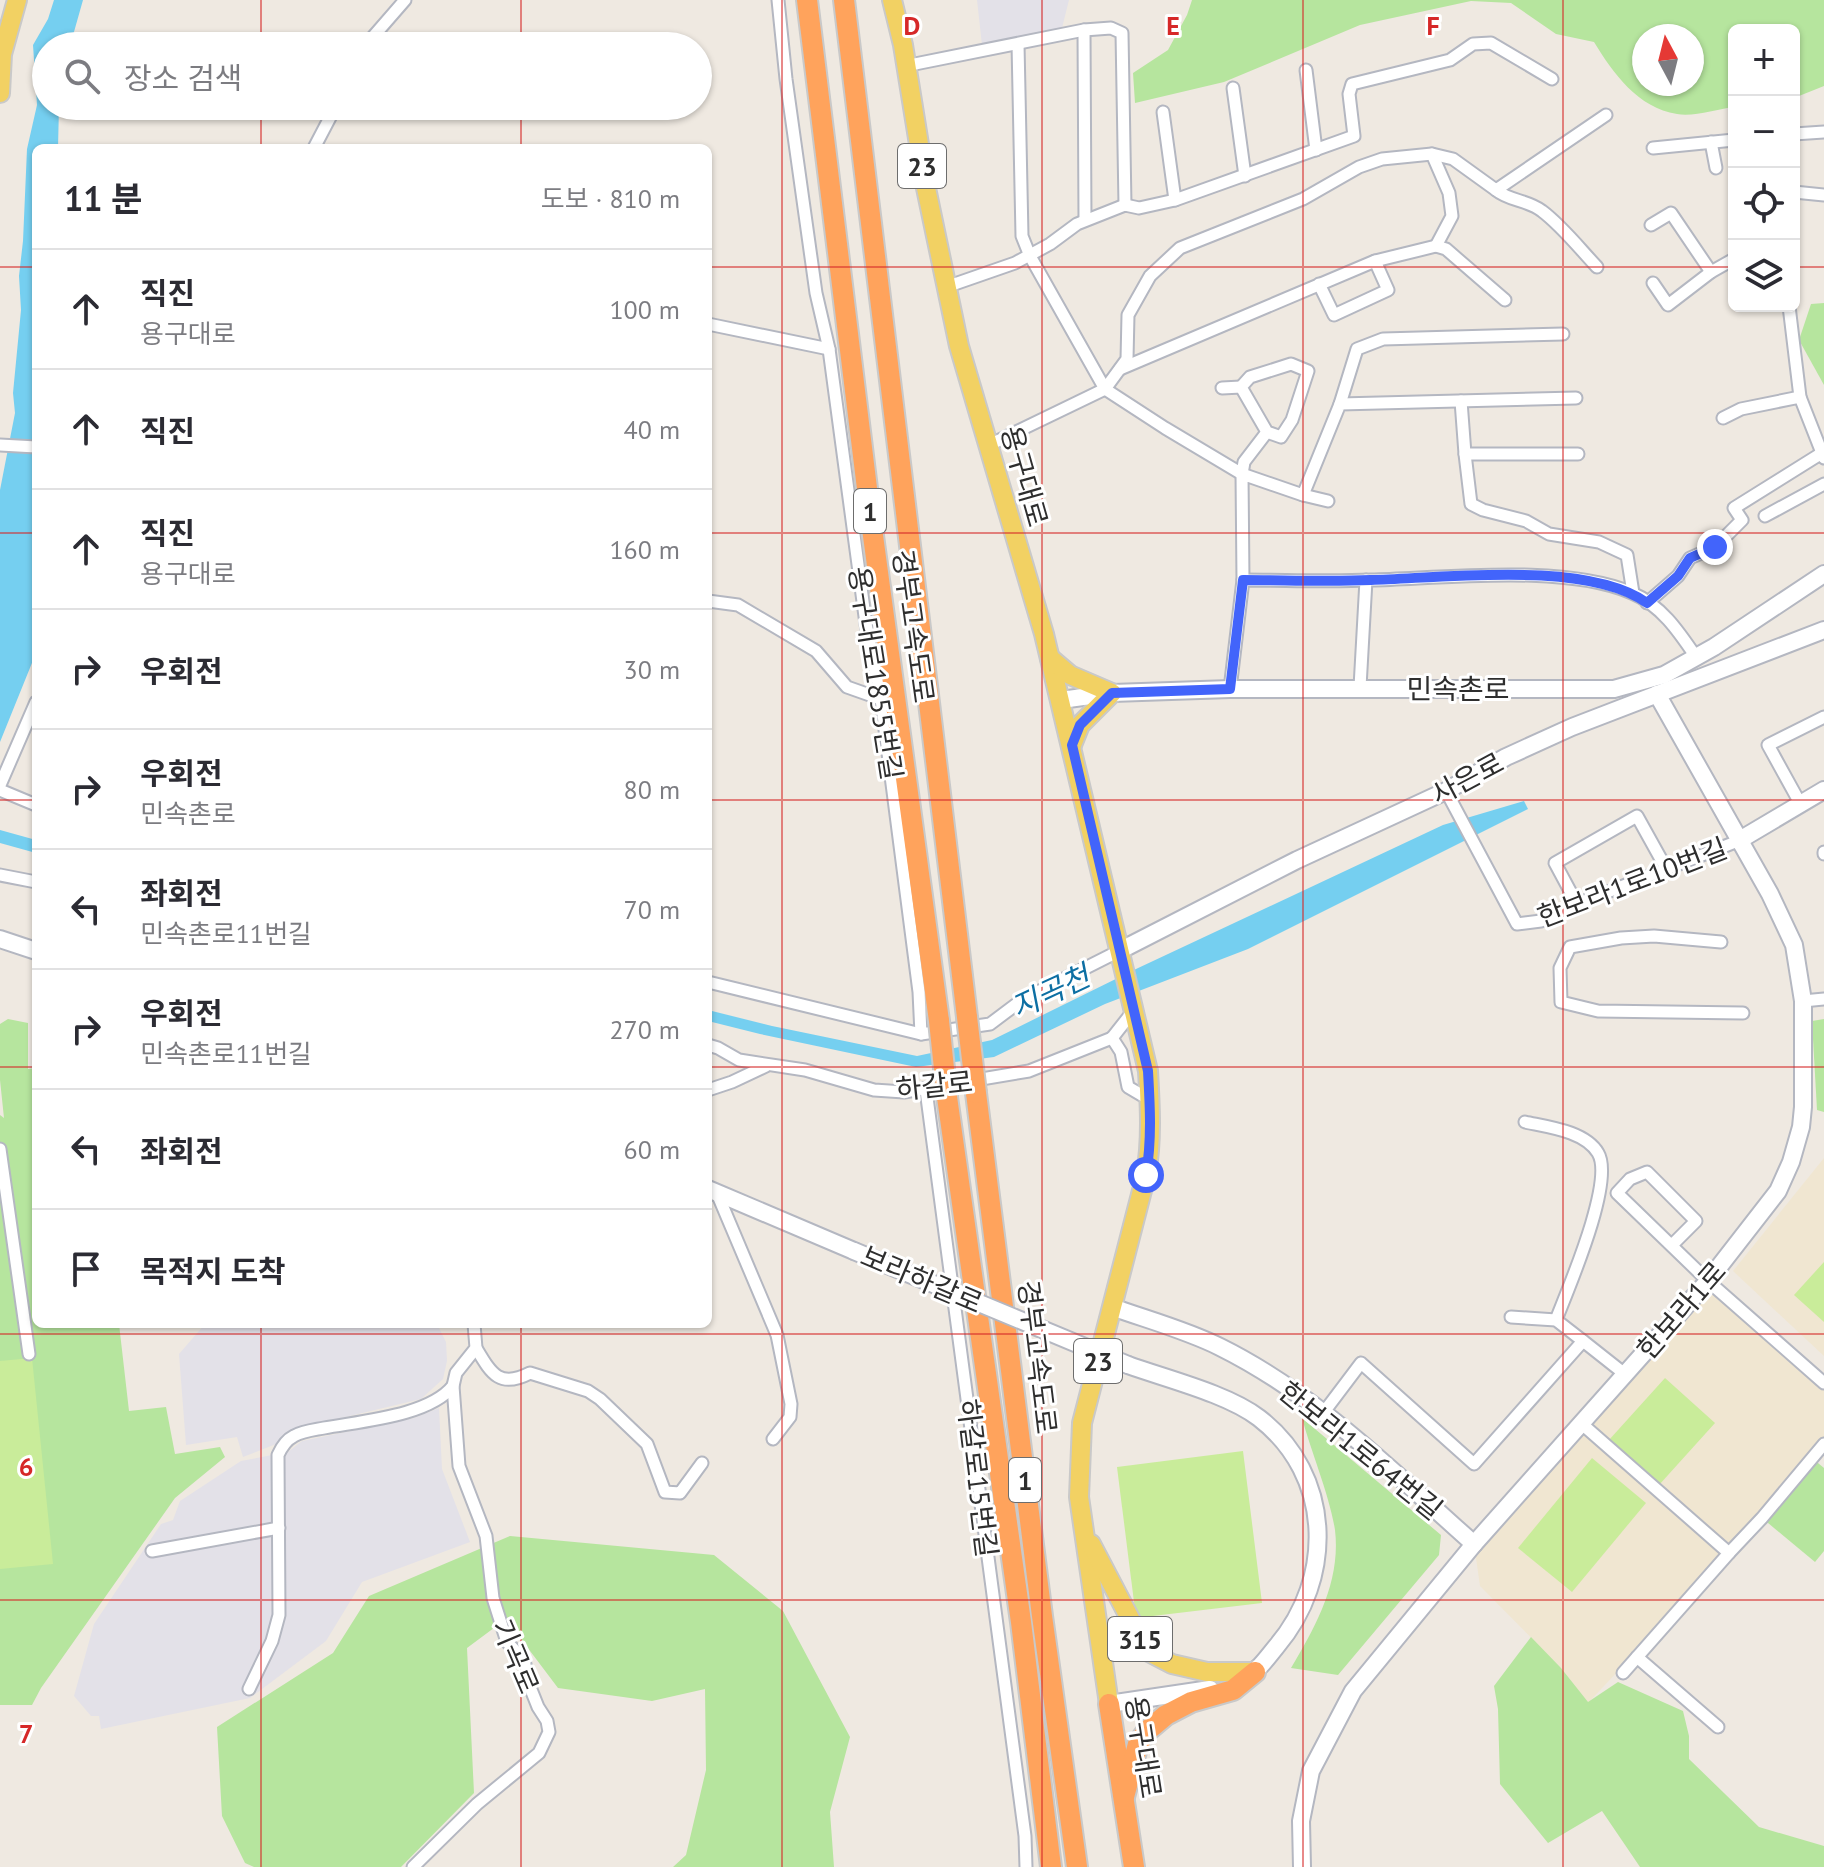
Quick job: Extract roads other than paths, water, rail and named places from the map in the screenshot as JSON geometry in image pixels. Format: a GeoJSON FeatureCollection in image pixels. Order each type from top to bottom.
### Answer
{"type":"FeatureCollection","features":[{"type":"Feature","properties":{"kind":"highway","name":"경부고속도로"},"geometry":{"type":"LineString","coordinates":[[807,0],[867,490],[947,1097],[1021,1622],[1051,1867]]}},
{"type":"Feature","properties":{"kind":"highway","name":"경부고속도로"},"geometry":{"type":"LineString","coordinates":[[844,0],[976,1093],[1077,1867]]}},
{"type":"Feature","properties":{"kind":"highway","name":"315"},"geometry":{"type":"LineString","coordinates":[[1124,1797],[1138,1744],[1147,1731],[1166,1715],[1191,1702],[1233,1690],[1255,1672]]}},
{"type":"Feature","properties":{"kind":"highway","name":"용구대로"},"geometry":{"type":"LineString","coordinates":[[1109,1704],[1134,1867]]}},
{"type":"Feature","properties":{"kind":"main road"},"geometry":{"type":"LineString","coordinates":[[0,93],[2,54],[17,0]]}},
{"type":"Feature","properties":{"kind":"main road","name":"용구대로"},"geometry":{"type":"LineString","coordinates":[[892,0],[959,346],[1050,658],[1122,956]]}},
{"type":"Feature","properties":{"kind":"main road"},"geometry":{"type":"LineString","coordinates":[[1050,658],[1070,675],[1112,693],[1080,725],[1072,745]]}},
{"type":"Feature","properties":{"kind":"main road","name":"23"},"geometry":{"type":"LineString","coordinates":[[1122,956],[1135,1016]]}},
{"type":"Feature","properties":{"kind":"main road","name":"용구대로"},"geometry":{"type":"LineString","coordinates":[[1109,1704],[1079,1497],[1082,1423],[1150,1150],[1148,1071],[1135,1016]]}},
{"type":"Feature","properties":{"kind":"main road","name":"315"},"geometry":{"type":"LineString","coordinates":[[1082,1527],[1147,1651],[1172,1664],[1207,1672],[1255,1672]]}},
{"type":"Feature","properties":{"kind":"street"},"geometry":{"type":"LineString","coordinates":[[377,32],[405,0]]}},
{"type":"Feature","properties":{"kind":"street","name":"용구대로1855번길"},"geometry":{"type":"LineString","coordinates":[[778,0],[816,293],[829,349],[866,624],[881,699],[919,992],[921,1034]]}},
{"type":"Feature","properties":{"kind":"street"},"geometry":{"type":"LineString","coordinates":[[905,66],[1084,30],[1111,28],[1122,33],[1125,205]]}},
{"type":"Feature","properties":{"kind":"street"},"geometry":{"type":"LineString","coordinates":[[1084,30],[1085,220]]}},
{"type":"Feature","properties":{"kind":"street"},"geometry":{"type":"LineString","coordinates":[[946,287],[1030,256],[1085,220],[1125,205],[1139,208],[1175,200],[1354,136],[1349,94],[1352,84],[1450,60],[1473,44],[1491,43],[1552,79]]}},
{"type":"Feature","properties":{"kind":"street"},"geometry":{"type":"LineString","coordinates":[[1018,44],[1022,236],[1030,256],[1105,389],[1242,474],[1328,501]]}},
{"type":"Feature","properties":{"kind":"street"},"geometry":{"type":"LineString","coordinates":[[1306,70],[1316,150]]}},
{"type":"Feature","properties":{"kind":"street"},"geometry":{"type":"LineString","coordinates":[[1233,88],[1245,176]]}},
{"type":"Feature","properties":{"kind":"street"},"geometry":{"type":"LineString","coordinates":[[1163,112],[1175,200]]}},
{"type":"Feature","properties":{"kind":"street"},"geometry":{"type":"LineString","coordinates":[[1496,190],[1606,115]]}},
{"type":"Feature","properties":{"kind":"street"},"geometry":{"type":"LineString","coordinates":[[319,144],[330,120]]}},
{"type":"Feature","properties":{"kind":"street"},"geometry":{"type":"LineString","coordinates":[[1800,134],[1824,132]]}},
{"type":"Feature","properties":{"kind":"street"},"geometry":{"type":"LineString","coordinates":[[1653,148],[1728,141]]}},
{"type":"Feature","properties":{"kind":"street"},"geometry":{"type":"LineString","coordinates":[[1711,142],[1716,168]]}},
{"type":"Feature","properties":{"kind":"street"},"geometry":{"type":"LineString","coordinates":[[1432,154],[1449,193],[1452,216],[1436,246]]}},
{"type":"Feature","properties":{"kind":"street"},"geometry":{"type":"LineString","coordinates":[[987,446],[1105,389],[1127,359],[1128,315],[1150,276],[1180,248],[1303,199],[1359,167],[1382,159],[1432,154],[1453,159],[1505,198],[1520,200],[1541,210],[1597,267]]}},
{"type":"Feature","properties":{"kind":"street"},"geometry":{"type":"LineString","coordinates":[[1800,193],[1824,195]]}},
{"type":"Feature","properties":{"kind":"street"},"geometry":{"type":"LineString","coordinates":[[1651,225],[1671,213],[1711,272]]}},
{"type":"Feature","properties":{"kind":"street"},"geometry":{"type":"LineString","coordinates":[[1119,369],[1375,261],[1436,246],[1446,249],[1505,300]]}},
{"type":"Feature","properties":{"kind":"street"},"geometry":{"type":"LineString","coordinates":[[1319,284],[1334,315],[1388,290],[1375,261]]}},
{"type":"Feature","properties":{"kind":"street"},"geometry":{"type":"LineString","coordinates":[[1653,283],[1668,305],[1728,262]]}},
{"type":"Feature","properties":{"kind":"street"},"geometry":{"type":"LineString","coordinates":[[1647,603],[1678,576],[1690,558],[1715,547],[1742,520],[1734,508],[1823,456],[1800,397],[1790,312]]}},
{"type":"Feature","properties":{"kind":"street"},"geometry":{"type":"LineString","coordinates":[[712,325],[829,349]]}},
{"type":"Feature","properties":{"kind":"street"},"geometry":{"type":"LineString","coordinates":[[1303,495],[1340,404],[1357,349],[1383,339],[1563,334]]}},
{"type":"Feature","properties":{"kind":"street"},"geometry":{"type":"LineString","coordinates":[[1222,388],[1241,387],[1250,377],[1291,364],[1309,366],[1292,420],[1281,437],[1267,432],[1241,387]]}},
{"type":"Feature","properties":{"kind":"street"},"geometry":{"type":"LineString","coordinates":[[1723,418],[1741,409],[1800,397]]}},
{"type":"Feature","properties":{"kind":"street"},"geometry":{"type":"LineString","coordinates":[[1340,404],[1576,398]]}},
{"type":"Feature","properties":{"kind":"street"},"geometry":{"type":"LineString","coordinates":[[1461,401],[1471,504],[1526,521],[1549,534],[1599,542],[1618,550],[1627,555],[1633,593]]}},
{"type":"Feature","properties":{"kind":"street"},"geometry":{"type":"LineString","coordinates":[[1230,689],[1243,580],[1242,474],[1244,462],[1267,432]]}},
{"type":"Feature","properties":{"kind":"street"},"geometry":{"type":"LineString","coordinates":[[1,445],[32,447]]}},
{"type":"Feature","properties":{"kind":"street"},"geometry":{"type":"LineString","coordinates":[[1465,454],[1578,454]]}},
{"type":"Feature","properties":{"kind":"street"},"geometry":{"type":"LineString","coordinates":[[1765,516],[1824,484]]}},
{"type":"Feature","properties":{"kind":"street","name":"민속촌로"},"geometry":{"type":"LineString","coordinates":[[1061,700],[1112,693],[1230,689],[1614,689],[1664,675],[1824,574]]}},
{"type":"Feature","properties":{"kind":"street"},"geometry":{"type":"LineString","coordinates":[[1243,580],[1508,575],[1586,580],[1633,593],[1669,619],[1696,657]]}},
{"type":"Feature","properties":{"kind":"street"},"geometry":{"type":"LineString","coordinates":[[1360,687],[1366,580]]}},
{"type":"Feature","properties":{"kind":"street"},"geometry":{"type":"LineString","coordinates":[[712,602],[738,605],[816,651],[847,687],[881,699]]}},
{"type":"Feature","properties":{"kind":"street","name":"사은로"},"geometry":{"type":"LineString","coordinates":[[1122,956],[1297,860],[1449,797],[1506,757],[1572,727],[1824,630]]}},
{"type":"Feature","properties":{"kind":"street","name":"한보라1로"},"geometry":{"type":"LineString","coordinates":[[1302,1867],[1301,1821],[1311,1771],[1353,1691],[1474,1544],[1708,1281],[1778,1191],[1791,1162],[1803,1107],[1803,1001],[1794,945],[1770,894],[1657,694]]}},
{"type":"Feature","properties":{"kind":"street"},"geometry":{"type":"LineString","coordinates":[[32,711],[0,787],[32,803]]}},
{"type":"Feature","properties":{"kind":"street"},"geometry":{"type":"LineString","coordinates":[[1800,803],[1768,745],[1824,717]]}},
{"type":"Feature","properties":{"kind":"street"},"geometry":{"type":"LineString","coordinates":[[1738,841],[1824,790]]}},
{"type":"Feature","properties":{"kind":"street"},"geometry":{"type":"LineString","coordinates":[[21,797],[32,793]]}},
{"type":"Feature","properties":{"kind":"street","name":"한보라1로10번길"},"geometry":{"type":"LineString","coordinates":[[1449,797],[1517,924],[1541,921],[1738,841]]}},
{"type":"Feature","properties":{"kind":"street"},"geometry":{"type":"LineString","coordinates":[[1577,904],[1555,863],[1637,816],[1667,870]]}},
{"type":"Feature","properties":{"kind":"street"},"geometry":{"type":"LineString","coordinates":[[0,875],[32,881]]}},
{"type":"Feature","properties":{"kind":"street"},"geometry":{"type":"LineString","coordinates":[[1721,942],[1654,936],[1570,947],[1560,968],[1561,1002],[1598,1011],[1743,1013]]}},
{"type":"Feature","properties":{"kind":"street"},"geometry":{"type":"LineString","coordinates":[[0,939],[32,950]]}},
{"type":"Feature","properties":{"kind":"street"},"geometry":{"type":"LineString","coordinates":[[712,983],[921,1034],[990,1024],[1022,1000],[1122,956]]}},
{"type":"Feature","properties":{"kind":"street"},"geometry":{"type":"LineString","coordinates":[[1803,1001],[1824,999]]}},
{"type":"Feature","properties":{"kind":"street"},"geometry":{"type":"LineString","coordinates":[[1135,1016],[1112,1038],[1121,1052],[1128,1087],[1150,1100]]}},
{"type":"Feature","properties":{"kind":"street","name":"하갈로"},"geometry":{"type":"LineString","coordinates":[[712,1047],[739,1060],[805,1070],[874,1090],[926,1090],[1029,1071],[1112,1038]]}},
{"type":"Feature","properties":{"kind":"street"},"geometry":{"type":"LineString","coordinates":[[712,1089],[766,1065]]}},
{"type":"Feature","properties":{"kind":"street","name":"하갈로15번길"},"geometry":{"type":"LineString","coordinates":[[926,1090],[1025,1836],[1026,1867]]}},
{"type":"Feature","properties":{"kind":"street"},"geometry":{"type":"LineString","coordinates":[[1525,1122],[1587,1141],[1599,1154],[1602,1168],[1598,1200],[1586,1242],[1556,1320]]}},
{"type":"Feature","properties":{"kind":"street"},"geometry":{"type":"LineString","coordinates":[[0,1149],[29,1354]]}},
{"type":"Feature","properties":{"kind":"street"},"geometry":{"type":"LineString","coordinates":[[1672,1245],[1696,1221],[1647,1172],[1630,1179],[1617,1193],[1708,1281],[1824,1383]]}},
{"type":"Feature","properties":{"kind":"street"},"geometry":{"type":"LineString","coordinates":[[713,1191],[777,1335],[791,1404],[790,1417],[773,1439]]}},
{"type":"Feature","properties":{"kind":"street","name":"보라하갈로"},"geometry":{"type":"LineString","coordinates":[[713,1191],[1128,1365],[1236,1404],[1257,1416],[1291,1449],[1302,1469],[1316,1519],[1319,1544],[1316,1572],[1289,1633],[1255,1672],[1233,1685],[1109,1704]]}},
{"type":"Feature","properties":{"kind":"street","name":"한보라1로64번길"},"geometry":{"type":"LineString","coordinates":[[1112,1307],[1223,1348],[1270,1375],[1324,1412],[1474,1544]]}},
{"type":"Feature","properties":{"kind":"street"},"geometry":{"type":"LineString","coordinates":[[1511,1317],[1556,1320],[1626,1375]]}},
{"type":"Feature","properties":{"kind":"street"},"geometry":{"type":"LineString","coordinates":[[474,1328],[476,1348],[490,1372],[501,1379],[516,1380],[530,1373],[588,1391],[600,1399],[647,1444],[665,1492],[680,1493],[702,1463]]}},
{"type":"Feature","properties":{"kind":"street"},"geometry":{"type":"LineString","coordinates":[[1324,1412],[1361,1363],[1474,1464],[1583,1341]]}},
{"type":"Feature","properties":{"kind":"street"},"geometry":{"type":"LineString","coordinates":[[249,1689],[277,1626],[278,1455],[291,1437],[435,1402],[453,1386],[456,1373],[476,1348]]}},
{"type":"Feature","properties":{"kind":"street","name":"기곡로"},"geometry":{"type":"LineString","coordinates":[[413,1867],[477,1804],[539,1753],[549,1732],[547,1721],[530,1687],[524,1660],[507,1642],[493,1598],[486,1536],[459,1466],[453,1386]]}},
{"type":"Feature","properties":{"kind":"street"},"geometry":{"type":"LineString","coordinates":[[1582,1424],[1729,1553]]}},
{"type":"Feature","properties":{"kind":"street"},"geometry":{"type":"LineString","coordinates":[[1623,1673],[1824,1444]]}},
{"type":"Feature","properties":{"kind":"street"},"geometry":{"type":"LineString","coordinates":[[152,1551],[279,1528]]}},
{"type":"Feature","properties":{"kind":"street"},"geometry":{"type":"LineString","coordinates":[[1637,1657],[1718,1727]]}},
{"type":"Feature","properties":{"kind":"water"},"geometry":{"type":"Polygon","coordinates":[[[54,0],[83,0],[74,32],[40,32],[54,0]]]}},
{"type":"Feature","properties":{"kind":"water"},"geometry":{"type":"Polygon","coordinates":[[[34,120],[59,120],[58,144],[32,144],[32,663],[0,742],[0,490],[15,413],[13,393],[21,310],[19,276],[27,149],[34,120]]]}},
{"type":"Feature","properties":{"kind":"water"},"geometry":{"type":"Polygon","coordinates":[[[1524,801],[1528,809],[1248,949],[1105,1004],[994,1057],[916,1067],[712,1022],[712,1011],[917,1056],[992,1040],[1443,825],[1524,801]]]}},
{"type":"Feature","properties":{"kind":"water"},"geometry":{"type":"Polygon","coordinates":[[[0,830],[32,839],[32,852],[0,843],[0,830]]]}},
{"type":"Feature","properties":{"kind":"water label","name":"지곡천"},"geometry":{"type":"Point","coordinates":[1050,991]}}]}
